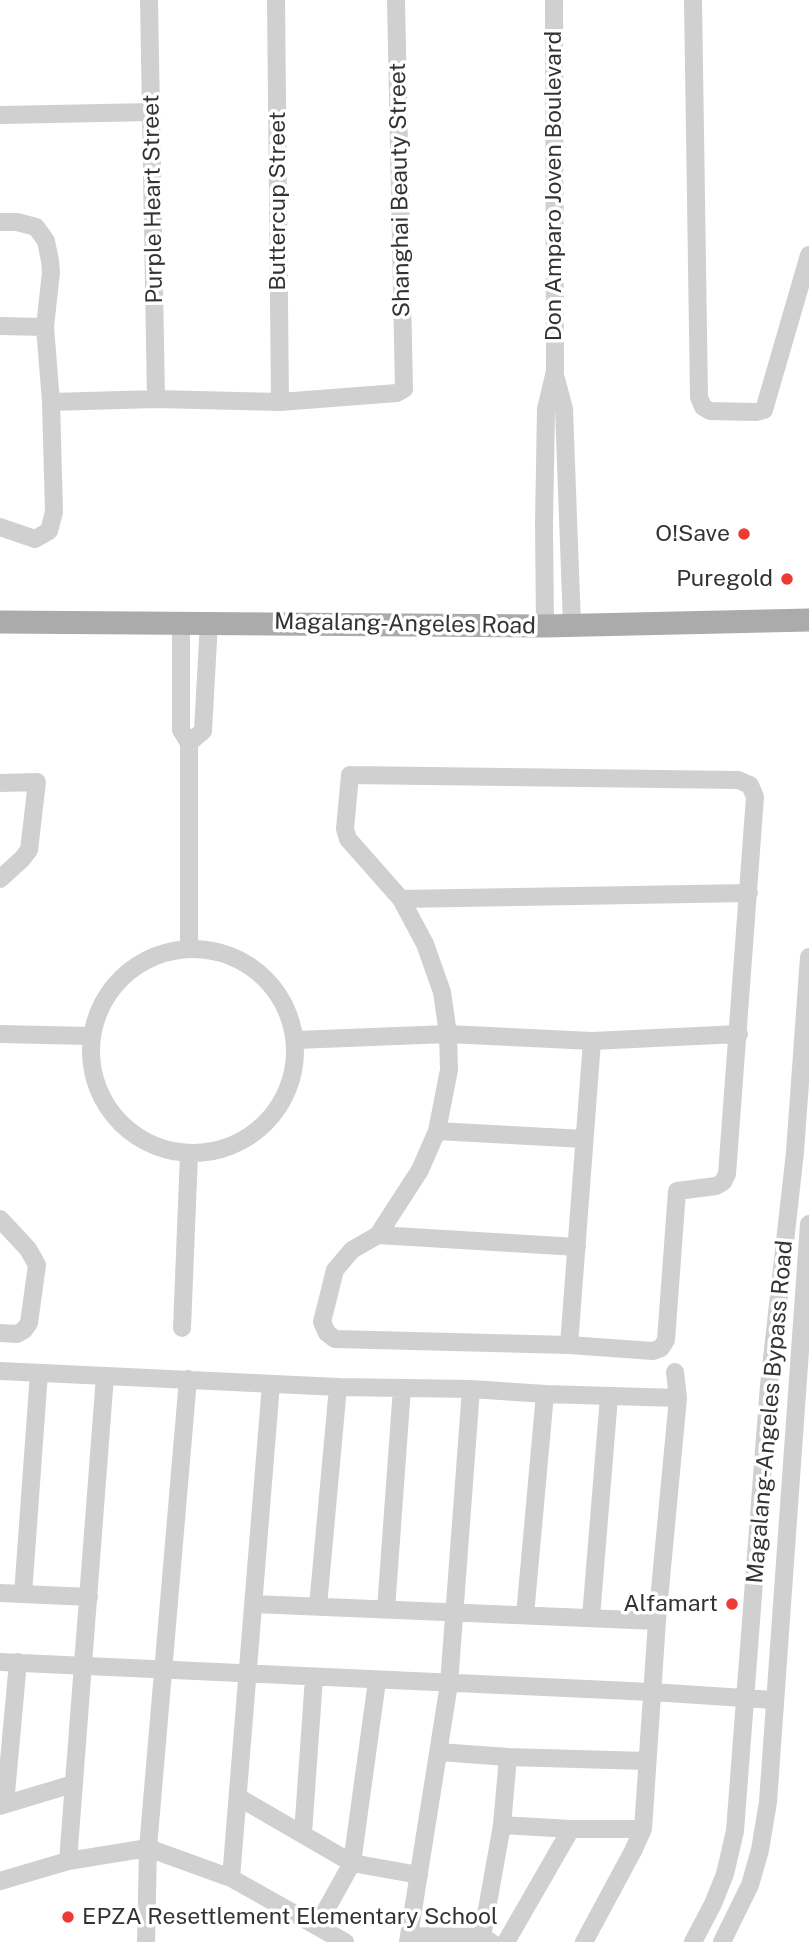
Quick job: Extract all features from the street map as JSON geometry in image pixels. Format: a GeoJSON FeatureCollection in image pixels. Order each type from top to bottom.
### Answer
{"type":"FeatureCollection","features":[{"type":"Feature","properties":{"kind":"main road","name":"Magalang-Angeles Road"},"geometry":{"type":"LineString","coordinates":[[0,622],[545,626],[809,620]]}},
{"type":"Feature","properties":{"kind":"street","name":"Purple Heart Street"},"geometry":{"type":"LineString","coordinates":[[149,0],[156,399]]}},
{"type":"Feature","properties":{"kind":"street","name":"Buttercup Street"},"geometry":{"type":"LineString","coordinates":[[276,0],[279,402]]}},
{"type":"Feature","properties":{"kind":"street","name":"Shanghai Beauty Street"},"geometry":{"type":"LineString","coordinates":[[279,402],[397,393],[404,389],[396,0]]}},
{"type":"Feature","properties":{"kind":"street","name":"Don Amparo Joven Boulevard"},"geometry":{"type":"LineString","coordinates":[[554,0],[555,371],[564,410],[572,625]]}},
{"type":"Feature","properties":{"kind":"street"},"geometry":{"type":"LineString","coordinates":[[693,0],[699,397],[703,407],[710,411],[764,410],[809,255]]}},
{"type":"Feature","properties":{"kind":"street"},"geometry":{"type":"LineString","coordinates":[[0,115],[152,112]]}},
{"type":"Feature","properties":{"kind":"street"},"geometry":{"type":"LineString","coordinates":[[0,222],[17,222],[36,227],[46,241],[51,272],[45,327],[51,402],[52,523],[49,531],[35,539],[0,527]]}},
{"type":"Feature","properties":{"kind":"street"},"geometry":{"type":"LineString","coordinates":[[0,326],[45,327]]}},
{"type":"Feature","properties":{"kind":"street","name":"Don Amparo Joven Boulevard"},"geometry":{"type":"LineString","coordinates":[[545,626],[546,409],[555,371]]}},
{"type":"Feature","properties":{"kind":"street"},"geometry":{"type":"LineString","coordinates":[[51,402],[156,399],[279,402]]}},
{"type":"Feature","properties":{"kind":"street"},"geometry":{"type":"LineString","coordinates":[[545,465],[566,465]]}},
{"type":"Feature","properties":{"kind":"street"},"geometry":{"type":"LineString","coordinates":[[544,523],[568,522]]}},
{"type":"Feature","properties":{"kind":"street"},"geometry":{"type":"LineString","coordinates":[[544,561],[570,560]]}},
{"type":"Feature","properties":{"kind":"street"},"geometry":{"type":"LineString","coordinates":[[181,622],[181,730],[189,743],[189,948]]}},
{"type":"Feature","properties":{"kind":"street"},"geometry":{"type":"LineString","coordinates":[[189,743],[203,731],[209,622]]}},
{"type":"Feature","properties":{"kind":"street"},"geometry":{"type":"LineString","coordinates":[[350,775],[738,780],[750,785],[755,797],[727,1174],[723,1182],[716,1186],[677,1191],[666,1340],[661,1348],[653,1351],[569,1345],[335,1339],[327,1332],[322,1322],[335,1270],[352,1251],[379,1235],[420,1170],[437,1131],[449,1070],[448,1034],[442,992],[425,944],[401,899],[348,839],[345,829],[350,775]]}},
{"type":"Feature","properties":{"kind":"street"},"geometry":{"type":"LineString","coordinates":[[0,783],[37,782],[29,850],[0,879]]}},
{"type":"Feature","properties":{"kind":"street"},"geometry":{"type":"LineString","coordinates":[[401,899],[749,893]]}},
{"type":"Feature","properties":{"kind":"street"},"geometry":{"type":"LineString","coordinates":[[189,948],[212,950],[248,964],[272,985],[289,1013],[296,1040],[295,1071],[281,1107],[259,1131],[237,1145],[216,1152],[189,1154],[157,1147],[133,1134],[110,1111],[95,1081],[90,1037],[109,991],[126,973],[150,957],[174,949],[189,948]]}},
{"type":"Feature","properties":{"kind":"street","name":"Magalang-Angeles Bypass Road"},"geometry":{"type":"LineString","coordinates":[[693,1942],[713,1904],[732,1851],[739,1798],[769,1385],[795,1152],[809,957]]}},
{"type":"Feature","properties":{"kind":"street"},"geometry":{"type":"LineString","coordinates":[[0,1034],[90,1037]]}},
{"type":"Feature","properties":{"kind":"street"},"geometry":{"type":"LineString","coordinates":[[296,1040],[448,1034],[592,1041],[739,1034]]}},
{"type":"Feature","properties":{"kind":"street"},"geometry":{"type":"LineString","coordinates":[[569,1345],[592,1041]]}},
{"type":"Feature","properties":{"kind":"street"},"geometry":{"type":"LineString","coordinates":[[437,1131],[584,1139]]}},
{"type":"Feature","properties":{"kind":"street"},"geometry":{"type":"LineString","coordinates":[[182,1328],[189,1154]]}},
{"type":"Feature","properties":{"kind":"street"},"geometry":{"type":"LineString","coordinates":[[0,1219],[28,1249],[37,1265],[29,1323],[17,1334],[0,1333]]}},
{"type":"Feature","properties":{"kind":"street","name":"Magalang-Angeles Bypass Road"},"geometry":{"type":"LineString","coordinates":[[722,1942],[750,1885],[760,1850],[768,1802],[809,1224]]}},
{"type":"Feature","properties":{"kind":"street"},"geometry":{"type":"LineString","coordinates":[[379,1235],[577,1247]]}},
{"type":"Feature","properties":{"kind":"street"},"geometry":{"type":"LineString","coordinates":[[0,1371],[338,1387],[471,1389],[678,1398]]}},
{"type":"Feature","properties":{"kind":"street"},"geometry":{"type":"LineString","coordinates":[[584,1942],[643,1829],[657,1620],[678,1398],[675,1372]]}},
{"type":"Feature","properties":{"kind":"street"},"geometry":{"type":"LineString","coordinates":[[23,1594],[39,1373]]}},
{"type":"Feature","properties":{"kind":"street"},"geometry":{"type":"LineString","coordinates":[[68,1861],[105,1376]]}},
{"type":"Feature","properties":{"kind":"street"},"geometry":{"type":"LineString","coordinates":[[146,1942],[148,1848],[188,1379]]}},
{"type":"Feature","properties":{"kind":"street"},"geometry":{"type":"LineString","coordinates":[[231,1878],[271,1384]]}},
{"type":"Feature","properties":{"kind":"street"},"geometry":{"type":"LineString","coordinates":[[318,1606],[338,1387]]}},
{"type":"Feature","properties":{"kind":"street"},"geometry":{"type":"LineString","coordinates":[[386,1609],[402,1388]]}},
{"type":"Feature","properties":{"kind":"street"},"geometry":{"type":"LineString","coordinates":[[471,1389],[449,1684],[408,1939],[487,1939],[508,1757]]}},
{"type":"Feature","properties":{"kind":"street"},"geometry":{"type":"LineString","coordinates":[[525,1615],[545,1394]]}},
{"type":"Feature","properties":{"kind":"street"},"geometry":{"type":"LineString","coordinates":[[591,1617],[610,1397]]}},
{"type":"Feature","properties":{"kind":"street"},"geometry":{"type":"LineString","coordinates":[[0,1594],[89,1597]]}},
{"type":"Feature","properties":{"kind":"street"},"geometry":{"type":"LineString","coordinates":[[254,1604],[657,1620]]}},
{"type":"Feature","properties":{"kind":"street"},"geometry":{"type":"LineString","coordinates":[[73,1784],[2,1805],[9,1662],[775,1700]]}},
{"type":"Feature","properties":{"kind":"street"},"geometry":{"type":"LineString","coordinates":[[303,1833],[314,1678]]}},
{"type":"Feature","properties":{"kind":"street"},"geometry":{"type":"LineString","coordinates":[[317,1926],[352,1863],[377,1681]]}},
{"type":"Feature","properties":{"kind":"street"},"geometry":{"type":"LineString","coordinates":[[439,1752],[646,1761]]}},
{"type":"Feature","properties":{"kind":"street"},"geometry":{"type":"LineString","coordinates":[[238,1797],[352,1863],[419,1875]]}},
{"type":"Feature","properties":{"kind":"street"},"geometry":{"type":"LineString","coordinates":[[502,1825],[643,1829]]}},
{"type":"Feature","properties":{"kind":"street"},"geometry":{"type":"LineString","coordinates":[[506,1942],[571,1829]]}},
{"type":"Feature","properties":{"kind":"street"},"geometry":{"type":"LineString","coordinates":[[0,1881],[68,1861],[148,1848],[231,1878],[345,1942]]}},
{"type":"Feature","properties":{"kind":"place","name":"O!Save"},"geometry":{"type":"Point","coordinates":[744,534]}},
{"type":"Feature","properties":{"kind":"place","name":"Puregold"},"geometry":{"type":"Point","coordinates":[787,579]}},
{"type":"Feature","properties":{"kind":"place","name":"Alfamart"},"geometry":{"type":"Point","coordinates":[732,1604]}},
{"type":"Feature","properties":{"kind":"place","name":"EPZA Resettlement Elementary School"},"geometry":{"type":"Point","coordinates":[68,1917]}}]}
